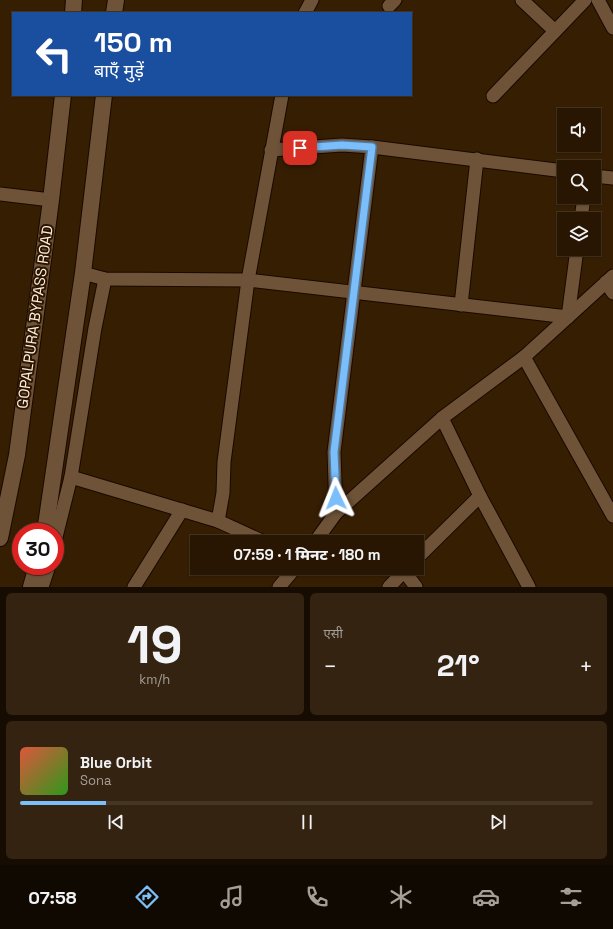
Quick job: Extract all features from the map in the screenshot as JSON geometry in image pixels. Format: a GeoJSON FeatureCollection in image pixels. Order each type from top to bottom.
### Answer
{"type":"FeatureCollection","features":[{"type":"Feature","properties":{"kind":"street"},"geometry":{"type":"LineString","coordinates":[[73,12],[74,0]]}},
{"type":"Feature","properties":{"kind":"street"},"geometry":{"type":"LineString","coordinates":[[114,12],[116,0]]}},
{"type":"Feature","properties":{"kind":"street"},"geometry":{"type":"LineString","coordinates":[[306,12],[312,0]]}},
{"type":"Feature","properties":{"kind":"street"},"geometry":{"type":"LineString","coordinates":[[522,0],[555,31]]}},
{"type":"Feature","properties":{"kind":"street"},"geometry":{"type":"LineString","coordinates":[[492,96],[585,0]]}},
{"type":"Feature","properties":{"kind":"street"},"geometry":{"type":"LineString","coordinates":[[598,0],[613,28]]}},
{"type":"Feature","properties":{"kind":"street","name":"GOPALPURA BYPASS ROAD"},"geometry":{"type":"LineString","coordinates":[[1,529],[17,455],[51,200],[63,96]]}},
{"type":"Feature","properties":{"kind":"street"},"geometry":{"type":"LineString","coordinates":[[46,523],[83,273],[104,96]]}},
{"type":"Feature","properties":{"kind":"street"},"geometry":{"type":"LineString","coordinates":[[218,521],[223,493],[224,462],[248,280],[282,96]]}},
{"type":"Feature","properties":{"kind":"street"},"geometry":{"type":"LineString","coordinates":[[271,150],[342,145],[372,147],[557,170]]}},
{"type":"Feature","properties":{"kind":"street"},"geometry":{"type":"LineString","coordinates":[[336,513],[334,452],[372,147]]}},
{"type":"Feature","properties":{"kind":"street"},"geometry":{"type":"LineString","coordinates":[[461,305],[477,159]]}},
{"type":"Feature","properties":{"kind":"street"},"geometry":{"type":"LineString","coordinates":[[601,177],[613,178]]}},
{"type":"Feature","properties":{"kind":"street"},"geometry":{"type":"LineString","coordinates":[[0,194],[51,200]]}},
{"type":"Feature","properties":{"kind":"street"},"geometry":{"type":"LineString","coordinates":[[568,316],[576,256]]}},
{"type":"Feature","properties":{"kind":"street"},"geometry":{"type":"LineString","coordinates":[[83,273],[105,279],[248,280],[568,316]]}},
{"type":"Feature","properties":{"kind":"street"},"geometry":{"type":"LineString","coordinates":[[60,523],[72,477],[95,328],[105,279]]}},
{"type":"Feature","properties":{"kind":"street"},"geometry":{"type":"LineString","coordinates":[[320,535],[336,513],[442,418],[524,357],[610,279],[613,293]]}},
{"type":"Feature","properties":{"kind":"street"},"geometry":{"type":"LineString","coordinates":[[524,357],[613,516]]}},
{"type":"Feature","properties":{"kind":"street"},"geometry":{"type":"LineString","coordinates":[[442,418],[480,496],[529,587]]}},
{"type":"Feature","properties":{"kind":"street"},"geometry":{"type":"LineString","coordinates":[[72,477],[218,521],[249,535]]}},
{"type":"Feature","properties":{"kind":"street"},"geometry":{"type":"LineString","coordinates":[[424,551],[480,496]]}},
{"type":"Feature","properties":{"kind":"street"},"geometry":{"type":"LineString","coordinates":[[134,587],[182,510]]}},
{"type":"Feature","properties":{"kind":"street"},"geometry":{"type":"LineString","coordinates":[[31,587],[34,575]]}},
{"type":"Feature","properties":{"kind":"street"},"geometry":{"type":"LineString","coordinates":[[42,587],[46,575]]}},
{"type":"Feature","properties":{"kind":"street"},"geometry":{"type":"LineString","coordinates":[[279,587],[289,575]]}},
{"type":"Feature","properties":{"kind":"street"},"geometry":{"type":"LineString","coordinates":[[389,587],[400,575]]}},
{"type":"Feature","properties":{"kind":"street"},"geometry":{"type":"LineString","coordinates":[[409,575],[416,587]]}},
{"type":"Feature","properties":{"kind":"route"},"geometry":{"type":"LineString","coordinates":[[300,148],[342,145],[372,147],[334,452],[336,498]]}}]}
